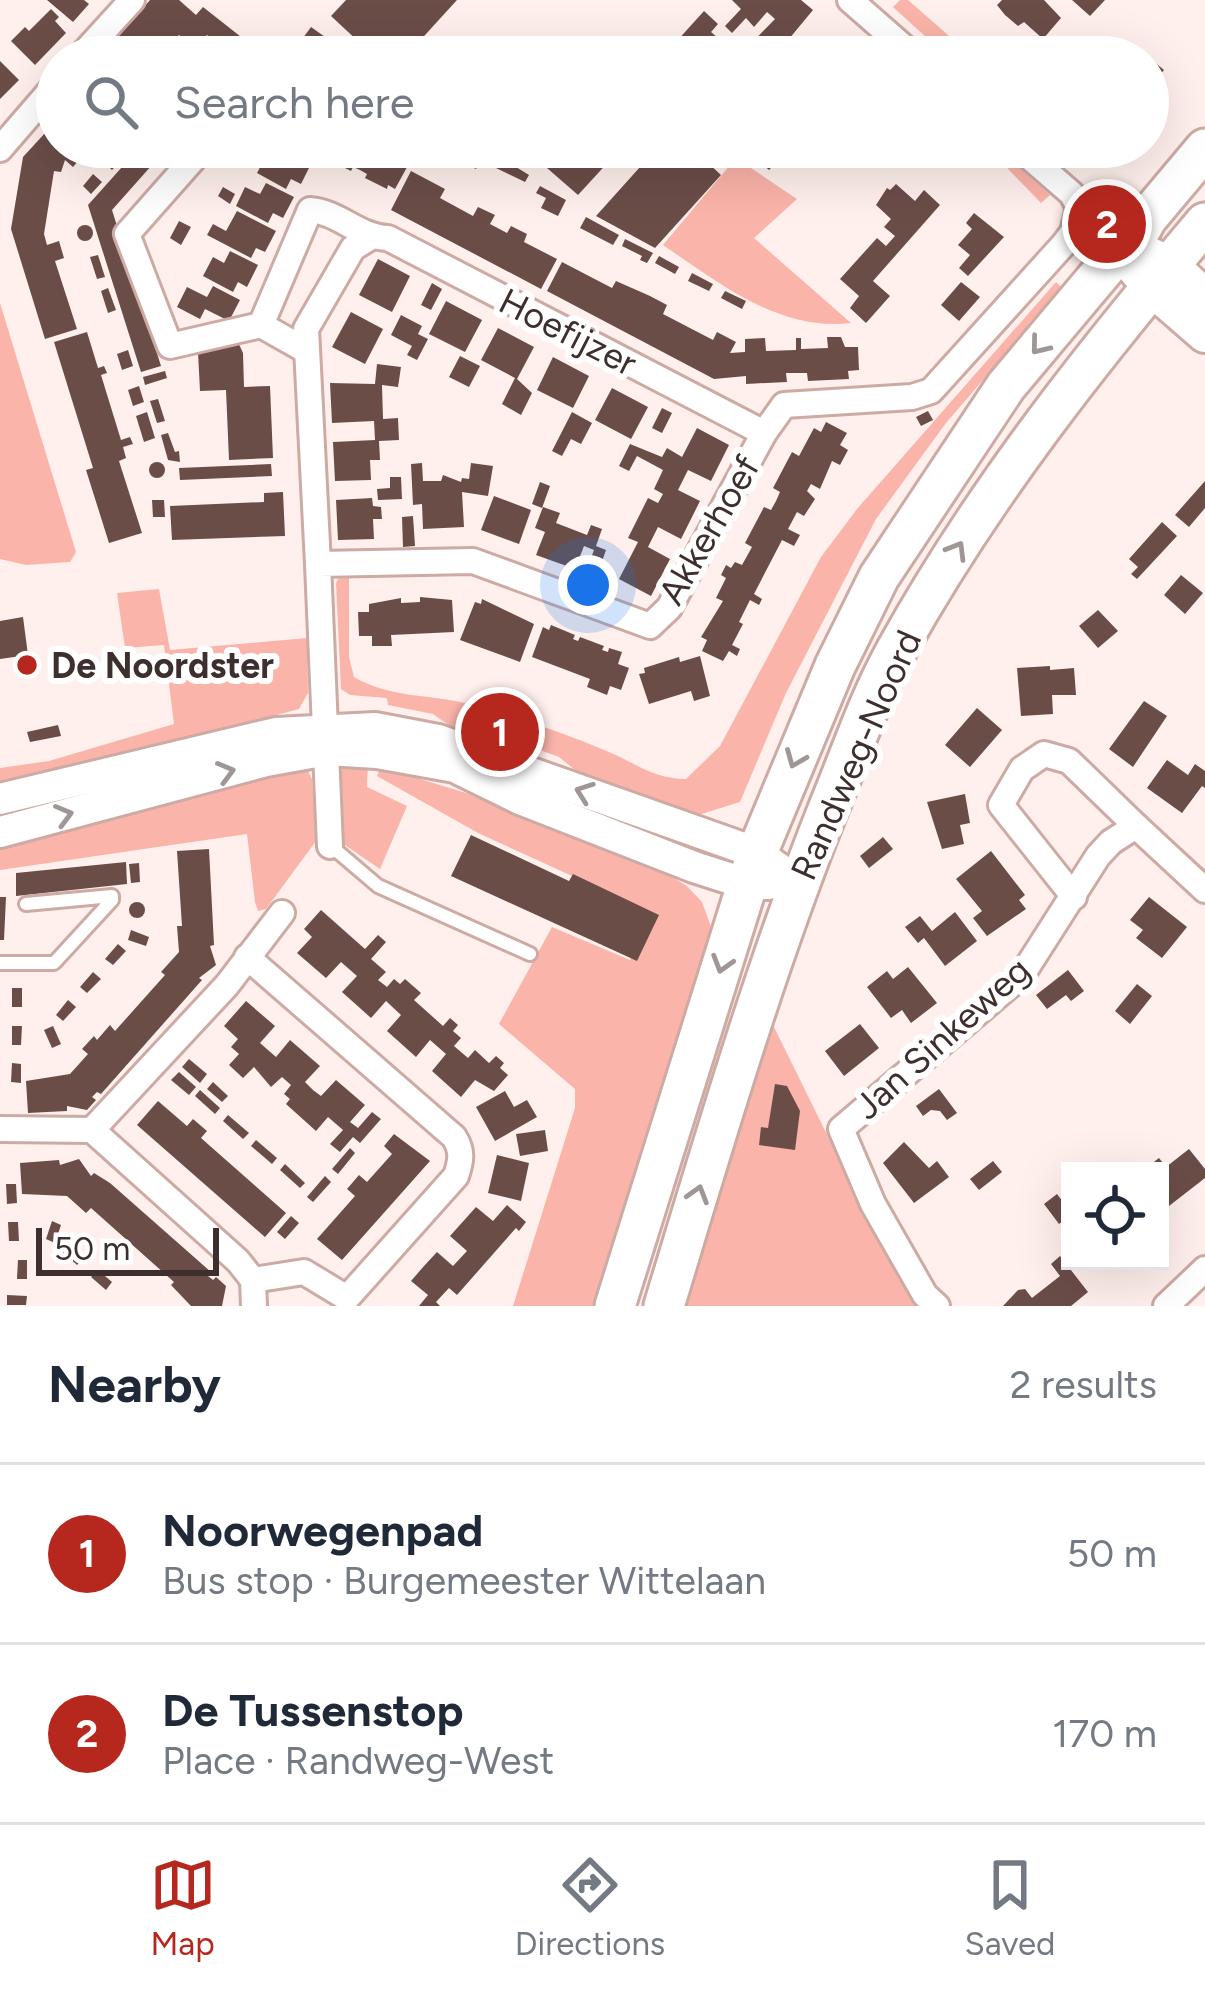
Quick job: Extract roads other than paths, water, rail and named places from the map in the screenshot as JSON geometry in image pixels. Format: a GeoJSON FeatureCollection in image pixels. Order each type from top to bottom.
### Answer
{"type":"FeatureCollection","features":[{"type":"Feature","properties":{"kind":"main road"},"geometry":{"type":"LineString","coordinates":[[1139,269],[1153,209],[1205,149]]}},
{"type":"Feature","properties":{"kind":"main road"},"geometry":{"type":"LineString","coordinates":[[1139,269],[1205,224]]}},
{"type":"Feature","properties":{"kind":"main road"},"geometry":{"type":"LineString","coordinates":[[1139,269],[1205,298]]}},
{"type":"Feature","properties":{"kind":"main road"},"geometry":{"type":"LineString","coordinates":[[1139,269],[1205,334]]}},
{"type":"Feature","properties":{"kind":"main road","name":"Randweg-Noord"},"geometry":{"type":"LineString","coordinates":[[615,1306],[752,868],[826,686],[880,577],[977,425],[1139,269]]}},
{"type":"Feature","properties":{"kind":"main road","name":"Randweg-Noord"},"geometry":{"type":"LineString","coordinates":[[664,1306],[766,972],[875,692],[979,512],[1070,386],[1139,269]]}},
{"type":"Feature","properties":{"kind":"street"},"geometry":{"type":"LineString","coordinates":[[99,36],[132,0]]}},
{"type":"Feature","properties":{"kind":"street"},"geometry":{"type":"LineString","coordinates":[[850,0],[891,36]]}},
{"type":"Feature","properties":{"kind":"street"},"geometry":{"type":"LineString","coordinates":[[0,149],[36,107]]}},
{"type":"Feature","properties":{"kind":"street"},"geometry":{"type":"LineString","coordinates":[[185,168],[127,234],[170,346],[261,325],[307,351]]}},
{"type":"Feature","properties":{"kind":"street","name":"Akkerhoef"},"geometry":{"type":"LineString","coordinates":[[318,564],[473,561],[650,626],[669,608],[764,433],[784,405],[912,397],[931,391],[1073,232],[1079,208],[1072,194],[1042,168]]}},
{"type":"Feature","properties":{"kind":"street","name":"Hoefijzer"},"geometry":{"type":"LineString","coordinates":[[261,325],[310,210],[325,211],[370,237],[388,238],[764,433]]}},
{"type":"Feature","properties":{"kind":"street"},"geometry":{"type":"LineString","coordinates":[[330,845],[306,329],[352,248],[370,237]]}},
{"type":"Feature","properties":{"kind":"street"},"geometry":{"type":"LineString","coordinates":[[0,832],[375,728],[438,740],[799,883]]}},
{"type":"Feature","properties":{"kind":"street"},"geometry":{"type":"LineString","coordinates":[[0,799],[260,736],[326,739]]}},
{"type":"Feature","properties":{"kind":"street"},"geometry":{"type":"LineString","coordinates":[[1074,897],[1001,805],[1022,769],[1044,754],[1070,761],[1205,890]]}},
{"type":"Feature","properties":{"kind":"street","name":"Jan Sinkeweg"},"geometry":{"type":"LineString","coordinates":[[937,1306],[925,1295],[873,1204],[841,1129],[1022,975],[1098,856],[1136,826]]}},
{"type":"Feature","properties":{"kind":"street"},"geometry":{"type":"LineString","coordinates":[[92,1130],[227,986],[282,913]]}},
{"type":"Feature","properties":{"kind":"street"},"geometry":{"type":"LineString","coordinates":[[247,957],[454,1137],[461,1160],[456,1176],[347,1298],[304,1272],[253,1280]]}},
{"type":"Feature","properties":{"kind":"street"},"geometry":{"type":"LineString","coordinates":[[0,1130],[92,1130],[238,1261],[253,1280],[254,1306]]}},
{"type":"Feature","properties":{"kind":"street"},"geometry":{"type":"LineString","coordinates":[[1166,1306],[1205,1269]]}},
{"type":"Feature","properties":{"kind":"lane"},"geometry":{"type":"LineString","coordinates":[[330,845],[378,886],[530,954]]}},
{"type":"Feature","properties":{"kind":"lane"},"geometry":{"type":"LineString","coordinates":[[0,962],[54,963],[112,896],[26,904]]}},
{"type":"Feature","properties":{"kind":"place","name":"De Tussenstop"},"geometry":{"type":"Point","coordinates":[1107,224]}},
{"type":"Feature","properties":{"kind":"place","name":"De Noordster"},"geometry":{"type":"Point","coordinates":[27,665]}},
{"type":"Feature","properties":{"kind":"place","name":"Noorwegenpad"},"geometry":{"type":"Point","coordinates":[500,732]}}]}
